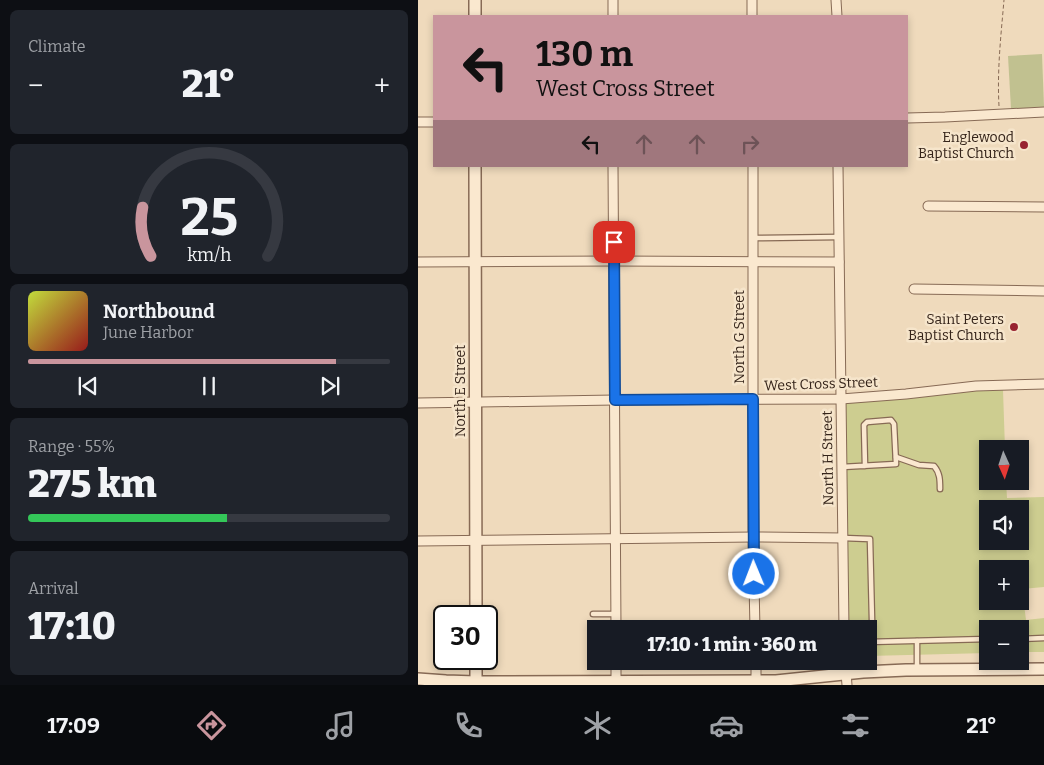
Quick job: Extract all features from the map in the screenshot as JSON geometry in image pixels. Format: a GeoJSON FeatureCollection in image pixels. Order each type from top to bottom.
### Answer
{"type":"FeatureCollection","features":[{"type":"Feature","properties":{"kind":"street"},"geometry":{"type":"LineString","coordinates":[[475,0],[475,15]]}},
{"type":"Feature","properties":{"kind":"street"},"geometry":{"type":"LineString","coordinates":[[614,0],[614,15]]}},
{"type":"Feature","properties":{"kind":"street"},"geometry":{"type":"LineString","coordinates":[[752,0],[752,15]]}},
{"type":"Feature","properties":{"kind":"street"},"geometry":{"type":"LineString","coordinates":[[836,0],[836,15]]}},
{"type":"Feature","properties":{"kind":"street"},"geometry":{"type":"LineString","coordinates":[[908,118],[1044,112]]}},
{"type":"Feature","properties":{"kind":"street"},"geometry":{"type":"LineString","coordinates":[[418,122],[433,122]]}},
{"type":"Feature","properties":{"kind":"street","name":"North E Street"},"geometry":{"type":"LineString","coordinates":[[475,167],[476,605]]}},
{"type":"Feature","properties":{"kind":"street"},"geometry":{"type":"LineString","coordinates":[[613,167],[616,620]]}},
{"type":"Feature","properties":{"kind":"street","name":"North G Street"},"geometry":{"type":"LineString","coordinates":[[753,167],[755,620]]}},
{"type":"Feature","properties":{"kind":"street","name":"North H Street"},"geometry":{"type":"LineString","coordinates":[[838,167],[844,620]]}},
{"type":"Feature","properties":{"kind":"street"},"geometry":{"type":"LineString","coordinates":[[928,206],[1044,207]]}},
{"type":"Feature","properties":{"kind":"street"},"geometry":{"type":"LineString","coordinates":[[418,262],[840,262]]}},
{"type":"Feature","properties":{"kind":"street"},"geometry":{"type":"LineString","coordinates":[[914,289],[1044,291]]}},
{"type":"Feature","properties":{"kind":"street","name":"West Cross Street"},"geometry":{"type":"LineString","coordinates":[[418,403],[841,399],[976,386],[1044,384]]}},
{"type":"Feature","properties":{"kind":"street"},"geometry":{"type":"LineString","coordinates":[[418,541],[753,537],[843,538]]}},
{"type":"Feature","properties":{"kind":"street"},"geometry":{"type":"LineString","coordinates":[[418,678],[476,684],[756,683],[793,680],[847,680],[918,670],[1044,669]]}},
{"type":"Feature","properties":{"kind":"street"},"geometry":{"type":"LineString","coordinates":[[476,670],[476,684]]}},
{"type":"Feature","properties":{"kind":"street"},"geometry":{"type":"LineString","coordinates":[[616,670],[616,684]]}},
{"type":"Feature","properties":{"kind":"street"},"geometry":{"type":"LineString","coordinates":[[756,670],[756,683]]}},
{"type":"Feature","properties":{"kind":"lane"},"geometry":{"type":"LineString","coordinates":[[754,238],[839,237]]}},
{"type":"Feature","properties":{"kind":"lane"},"geometry":{"type":"LineString","coordinates":[[842,467],[865,466],[896,464],[894,424],[891,420],[867,422],[864,425],[865,466]]}},
{"type":"Feature","properties":{"kind":"lane"},"geometry":{"type":"LineString","coordinates":[[896,457],[919,465],[934,466],[940,479],[940,489]]}},
{"type":"Feature","properties":{"kind":"lane"},"geometry":{"type":"LineString","coordinates":[[843,538],[870,539],[872,620]]}},
{"type":"Feature","properties":{"kind":"lane"},"geometry":{"type":"LineString","coordinates":[[594,614],[616,614]]}},
{"type":"Feature","properties":{"kind":"lane"},"geometry":{"type":"LineString","coordinates":[[1029,639],[1044,638]]}},
{"type":"Feature","properties":{"kind":"lane"},"geometry":{"type":"LineString","coordinates":[[877,642],[979,640]]}},
{"type":"Feature","properties":{"kind":"lane"},"geometry":{"type":"LineString","coordinates":[[917,641],[918,670]]}},
{"type":"Feature","properties":{"kind":"path"},"geometry":{"type":"LineString","coordinates":[[1000,114],[998,84],[1004,0]]}},
{"type":"Feature","properties":{"kind":"green space"},"geometry":{"type":"Polygon","coordinates":[[[1042,54],[1044,107],[1011,109],[1008,56],[1042,54]]]}},
{"type":"Feature","properties":{"kind":"green space"},"geometry":{"type":"Polygon","coordinates":[[[1003,390],[1005,440],[979,440],[979,490],[1007,490],[1007,498],[1044,497],[1044,587],[1029,588],[1029,560],[979,560],[979,610],[1025,610],[1026,620],[979,620],[979,653],[877,656],[877,620],[848,620],[845,403],[1003,390]]]}},
{"type":"Feature","properties":{"kind":"green space"},"geometry":{"type":"Polygon","coordinates":[[[1044,618],[1044,652],[1029,652],[1029,620],[1026,620],[1044,618]]]}},
{"type":"Feature","properties":{"kind":"place","name":"Englewood Baptist Church"},"geometry":{"type":"Point","coordinates":[1024,145]}},
{"type":"Feature","properties":{"kind":"place","name":"Saint Peters Baptist Church"},"geometry":{"type":"Point","coordinates":[1014,327]}},
{"type":"Feature","properties":{"kind":"route"},"geometry":{"type":"LineString","coordinates":[[614,242],[615,400],[753,399],[754,574]]}}]}
